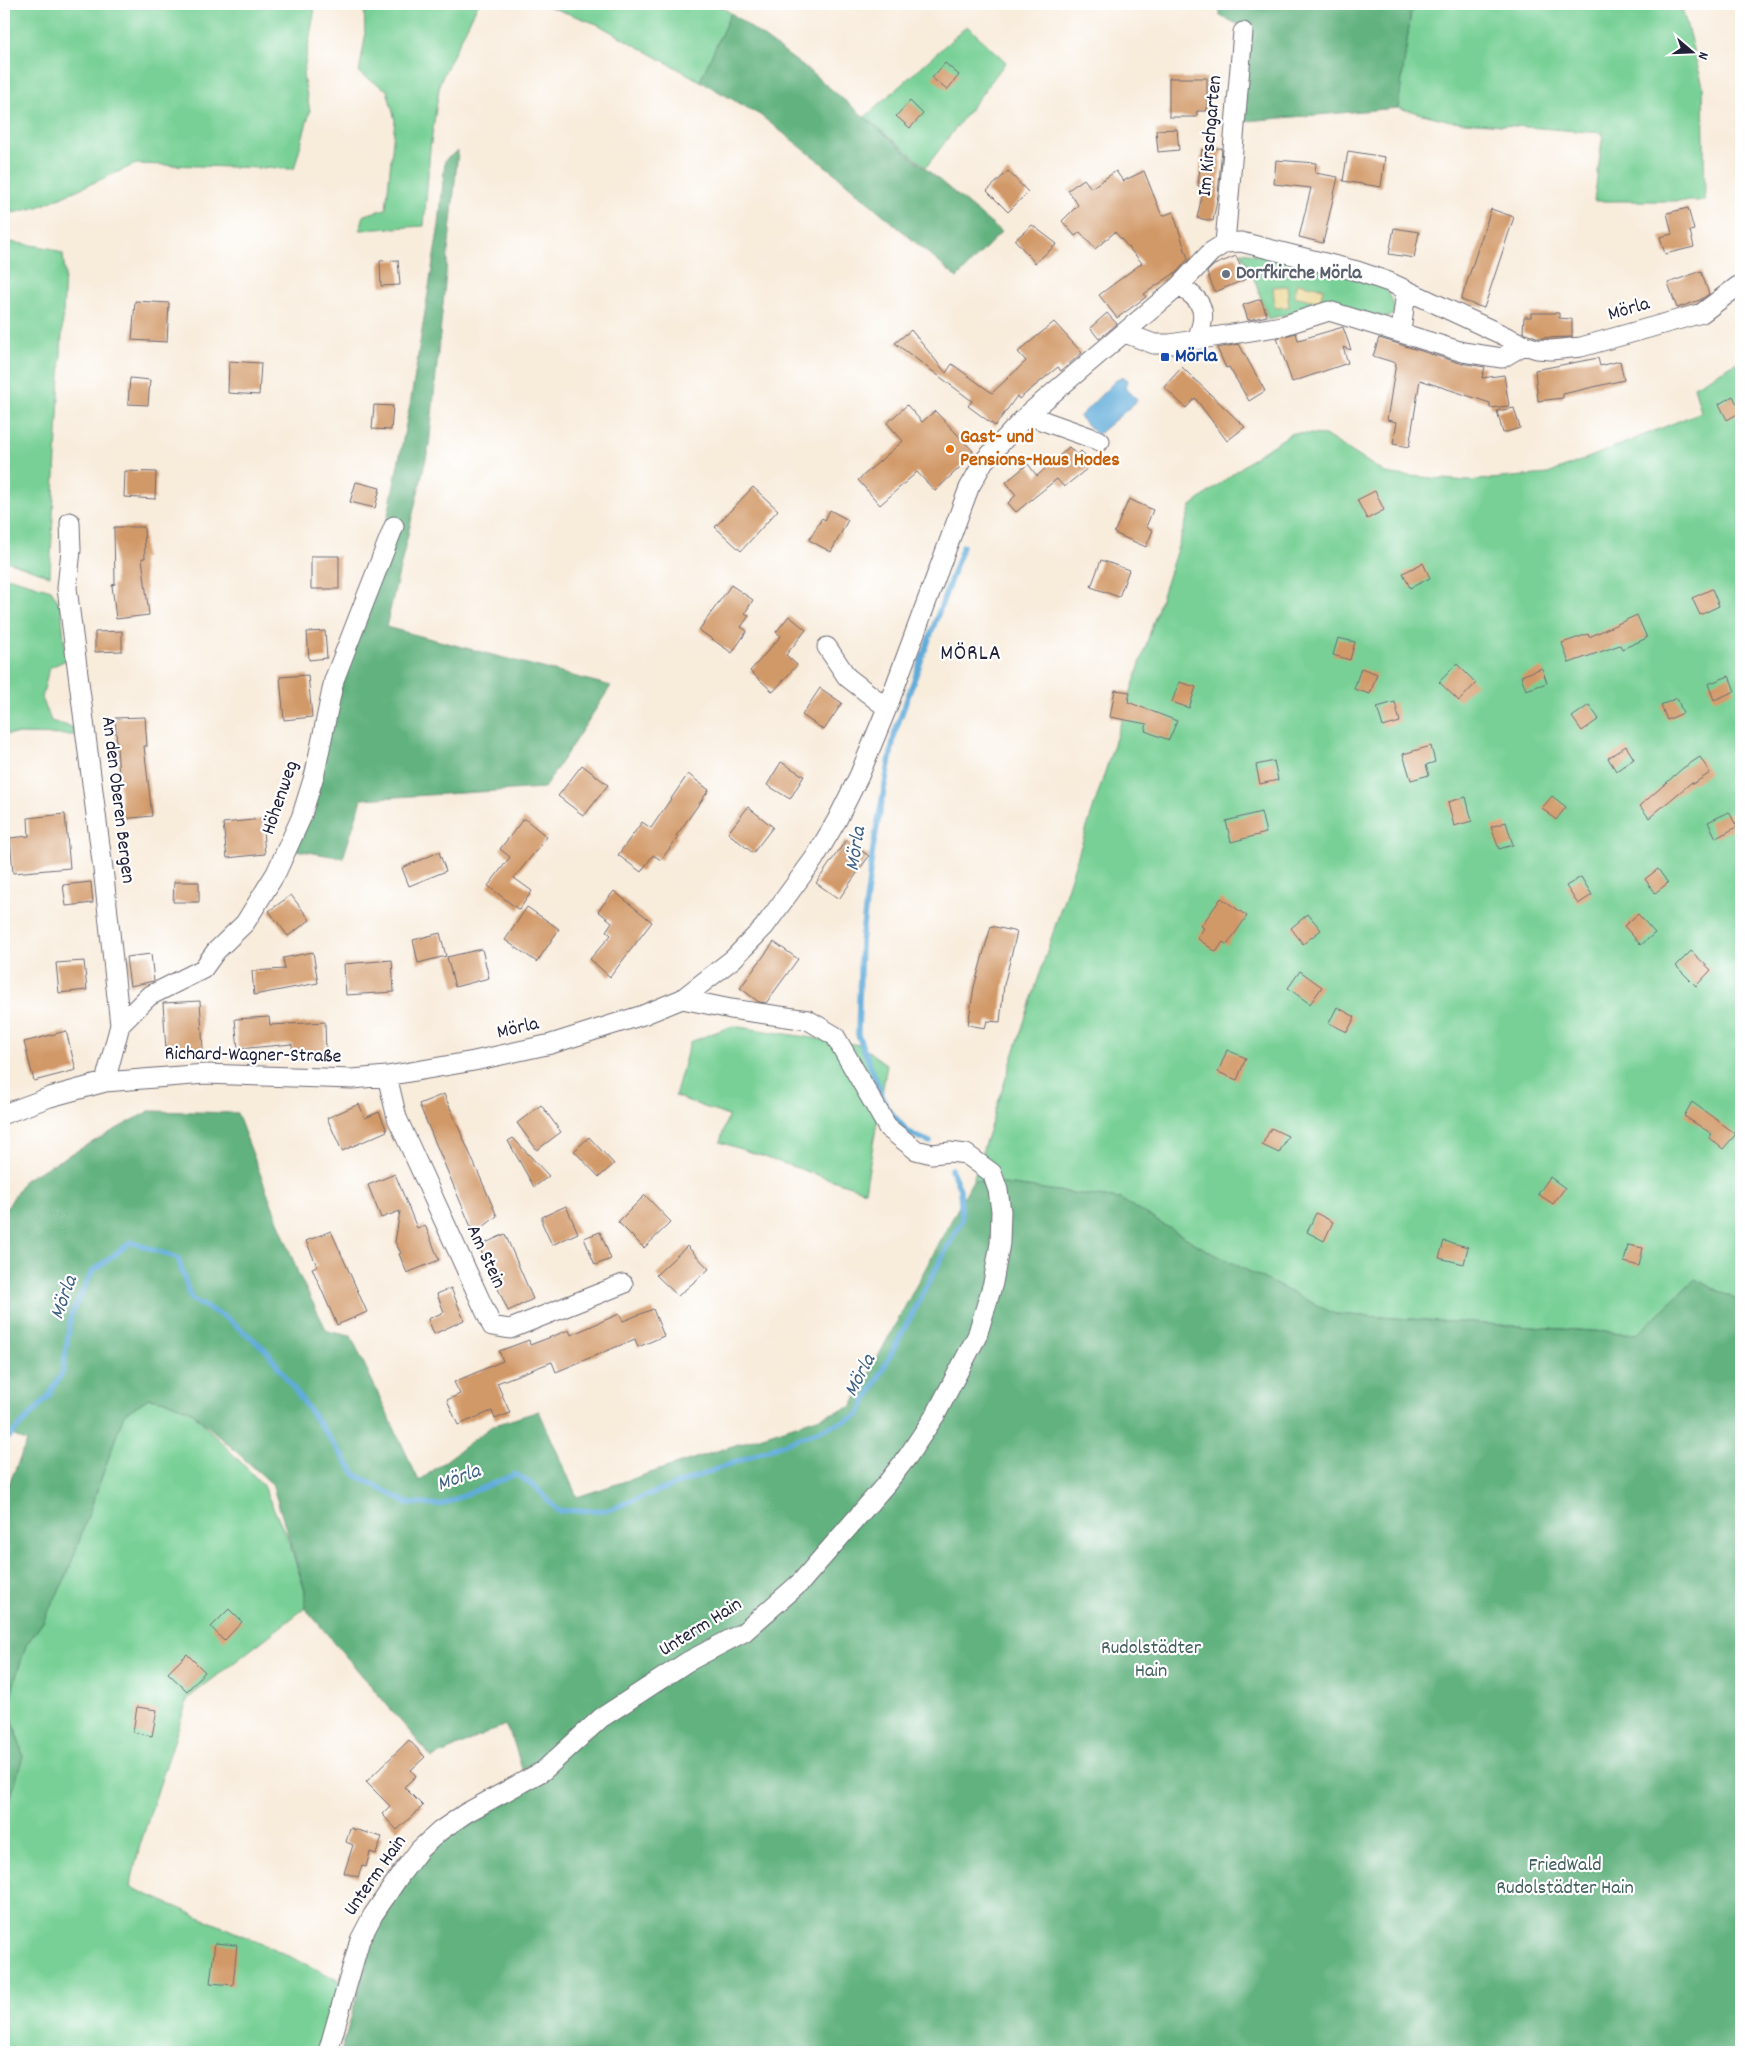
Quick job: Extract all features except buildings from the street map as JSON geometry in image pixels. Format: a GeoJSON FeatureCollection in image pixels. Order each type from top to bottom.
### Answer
{"type":"FeatureCollection","features":[{"type":"Feature","properties":{"kind":"street","name":"Im Kirschgarten"},"geometry":{"type":"LineString","coordinates":[[1224,243],[1243,32]]}},
{"type":"Feature","properties":{"kind":"street","name":"Mörla"},"geometry":{"type":"LineString","coordinates":[[387,1076],[474,1061],[551,1044],[643,1015],[682,999],[734,959],[764,927],[814,859],[837,820],[859,776],[887,708],[969,488],[984,461],[1027,415],[1179,286],[1212,252],[1224,243],[1241,242],[1357,270],[1524,346],[1551,350],[1581,347],[1702,313],[1738,286]]}},
{"type":"Feature","properties":{"kind":"street"},"geometry":{"type":"LineString","coordinates":[[1179,286],[1198,300],[1202,309],[1203,319],[1197,338]]}},
{"type":"Feature","properties":{"kind":"street"},"geometry":{"type":"LineString","coordinates":[[1400,332],[1406,291]]}},
{"type":"Feature","properties":{"kind":"street"},"geometry":{"type":"LineString","coordinates":[[1125,333],[1154,344],[1170,344],[1197,338],[1282,326],[1329,311],[1463,352],[1502,358],[1524,346]]}},
{"type":"Feature","properties":{"kind":"street"},"geometry":{"type":"LineString","coordinates":[[1027,415],[1100,441]]}},
{"type":"Feature","properties":{"kind":"street","name":"An den Oberen Bergen"},"geometry":{"type":"LineString","coordinates":[[70,522],[71,550],[67,588],[104,877],[120,1025],[105,1082]]}},
{"type":"Feature","properties":{"kind":"street","name":"Höhenweg"},"geometry":{"type":"LineString","coordinates":[[120,1025],[149,996],[203,969],[216,951],[244,923],[276,873],[301,818],[315,773],[334,680],[394,526]]}},
{"type":"Feature","properties":{"kind":"street"},"geometry":{"type":"LineString","coordinates":[[828,647],[847,677],[887,708]]}},
{"type":"Feature","properties":{"kind":"street","name":"Unterm Hain"},"geometry":{"type":"LineString","coordinates":[[328,2052],[360,1940],[390,1890],[420,1849],[440,1831],[466,1813],[543,1770],[601,1718],[687,1662],[744,1632],[801,1582],[908,1456],[936,1414],[977,1336],[993,1283],[1000,1243],[1001,1211],[998,1190],[992,1173],[966,1154],[950,1152],[932,1154],[916,1150],[888,1128],[835,1036],[808,1020],[731,1009],[682,999]]}},
{"type":"Feature","properties":{"kind":"street","name":"Richard-Wagner-Straße"},"geometry":{"type":"LineString","coordinates":[[4,1114],[50,1097],[105,1082],[205,1074],[352,1079],[387,1076]]}},
{"type":"Feature","properties":{"kind":"street","name":"Am Stein"},"geometry":{"type":"LineString","coordinates":[[387,1076],[397,1118],[492,1326],[510,1329],[623,1284]]}},
{"type":"Feature","properties":{"kind":"green space"},"geometry":{"type":"Polygon","coordinates":[[[8,4],[324,4],[315,8],[303,75],[310,111],[294,169],[136,164],[38,207],[4,215],[4,9],[8,4]]]}},
{"type":"Feature","properties":{"kind":"green space"},"geometry":{"type":"Polygon","coordinates":[[[364,4],[478,4],[440,82],[430,149],[424,226],[360,230],[364,215],[386,209],[395,120],[387,90],[359,73],[365,38],[364,4]]]}},
{"type":"Feature","properties":{"kind":"green space"},"geometry":{"type":"Polygon","coordinates":[[[542,4],[716,4],[731,13],[700,81],[597,24],[542,4]]]}},
{"type":"Feature","properties":{"kind":"green space"},"geometry":{"type":"Polygon","coordinates":[[[1220,4],[1412,4],[1398,108],[1235,122],[1244,27],[1220,16],[1220,4]]]}},
{"type":"Feature","properties":{"kind":"green space"},"geometry":{"type":"Polygon","coordinates":[[[1412,4],[1681,4],[1703,86],[1705,201],[1594,201],[1603,133],[1451,121],[1398,108],[1412,4]]]}},
{"type":"Feature","properties":{"kind":"green space"},"geometry":{"type":"Polygon","coordinates":[[[731,13],[812,73],[1001,232],[957,278],[838,176],[760,115],[700,81],[731,13]]]}},
{"type":"Feature","properties":{"kind":"green space"},"geometry":{"type":"Polygon","coordinates":[[[967,26],[1006,62],[926,167],[865,117],[967,26]]]}},
{"type":"Feature","properties":{"kind":"green space"},"geometry":{"type":"Polygon","coordinates":[[[458,151],[429,446],[386,627],[611,686],[544,788],[362,799],[343,858],[296,850],[385,530],[411,399],[439,225],[445,160],[458,151]]]}},
{"type":"Feature","properties":{"kind":"green space"},"geometry":{"type":"Polygon","coordinates":[[[4,241],[50,248],[63,254],[65,274],[50,576],[4,560],[4,241]]]}},
{"type":"Feature","properties":{"kind":"green space"},"geometry":{"type":"Polygon","coordinates":[[[1241,252],[1286,258],[1384,287],[1392,300],[1394,307],[1393,315],[1385,317],[1320,306],[1268,319],[1255,281],[1241,252]]]}},
{"type":"Feature","properties":{"kind":"green space"},"geometry":{"type":"Polygon","coordinates":[[[1741,360],[1741,1302],[1695,1279],[1638,1334],[1334,1314],[1208,1251],[1120,1199],[973,1180],[1191,506],[1256,456],[1292,433],[1325,435],[1387,474],[1467,481],[1548,474],[1701,412],[1694,386],[1741,360]]]}},
{"type":"Feature","properties":{"kind":"green space"},"geometry":{"type":"Polygon","coordinates":[[[4,576],[51,590],[61,606],[66,660],[49,668],[42,698],[51,721],[72,727],[78,735],[4,734],[4,576]]]}},
{"type":"Feature","properties":{"kind":"green space"},"geometry":{"type":"Polygon","coordinates":[[[732,1026],[860,1045],[887,1065],[865,1191],[720,1142],[728,1116],[675,1096],[690,1042],[732,1026]]]}},
{"type":"Feature","properties":{"kind":"green space","name":"Rudolstädter Hain"},"geometry":{"type":"Polygon","coordinates":[[[149,1111],[237,1113],[298,1273],[327,1331],[351,1336],[419,1481],[492,1426],[539,1411],[577,1497],[851,1407],[973,1180],[1120,1199],[1208,1251],[1335,1314],[1637,1334],[1695,1279],[1741,1302],[1741,2052],[341,2052],[377,1926],[423,1854],[456,1826],[527,1785],[514,1743],[505,1725],[432,1758],[305,1608],[305,1590],[272,1484],[191,1411],[166,1401],[149,1398],[124,1414],[67,1575],[43,1622],[26,1645],[12,1690],[11,1714],[23,1756],[4,1820],[4,1495],[27,1442],[4,1431],[4,1213],[24,1180],[149,1111]]]}},
{"type":"Feature","properties":{"kind":"green space"},"geometry":{"type":"Polygon","coordinates":[[[149,1398],[166,1401],[191,1411],[262,1484],[287,1537],[305,1591],[305,1608],[188,1698],[140,1845],[130,1887],[274,1949],[341,1981],[323,2052],[4,2052],[4,1820],[23,1756],[11,1714],[12,1690],[26,1645],[43,1622],[67,1575],[124,1414],[149,1398]]]}},
{"type":"Feature","properties":{"kind":"sand"},"geometry":{"type":"Polygon","coordinates":[[[1297,283],[1323,288],[1320,302],[1294,296],[1297,283]]]}},
{"type":"Feature","properties":{"kind":"sand"},"geometry":{"type":"Polygon","coordinates":[[[1287,286],[1289,307],[1275,308],[1273,287],[1287,286]]]}},
{"type":"Feature","properties":{"kind":"water"},"geometry":{"type":"Polygon","coordinates":[[[1123,377],[1128,380],[1125,388],[1137,399],[1136,402],[1097,435],[1079,417],[1115,381],[1123,377]]]}},
{"type":"Feature","properties":{"kind":"waterway","name":"Mörla"},"geometry":{"type":"LineString","coordinates":[[930,1142],[909,1133],[887,1108],[858,1035],[861,942],[873,848],[895,732],[963,546]]}},
{"type":"Feature","properties":{"kind":"waterway","name":"Mörla"},"geometry":{"type":"LineString","coordinates":[[4,1442],[48,1397],[63,1371],[71,1315],[92,1272],[131,1242],[178,1258],[191,1299],[228,1319],[266,1350],[356,1475],[407,1503],[441,1505],[516,1474],[536,1487],[558,1511],[608,1510],[858,1416],[962,1220],[960,1189],[951,1169]]}},
{"type":"Feature","properties":{"kind":"place","name":"Dorfkirche Mörla"},"geometry":{"type":"Point","coordinates":[1226,274]}},
{"type":"Feature","properties":{"kind":"place","name":"Mörla"},"geometry":{"type":"Point","coordinates":[1165,357]}},
{"type":"Feature","properties":{"kind":"place","name":"Gast- und Pensions-Haus Hodes"},"geometry":{"type":"Point","coordinates":[950,449]}},
{"type":"Feature","properties":{"kind":"district","name":"MÖRLA"},"geometry":{"type":"Point","coordinates":[971,654]}},
{"type":"Feature","properties":{"kind":"park label","name":"FriedWald Rudolstädter Hain"},"geometry":{"type":"Point","coordinates":[1565,1878]}}]}
